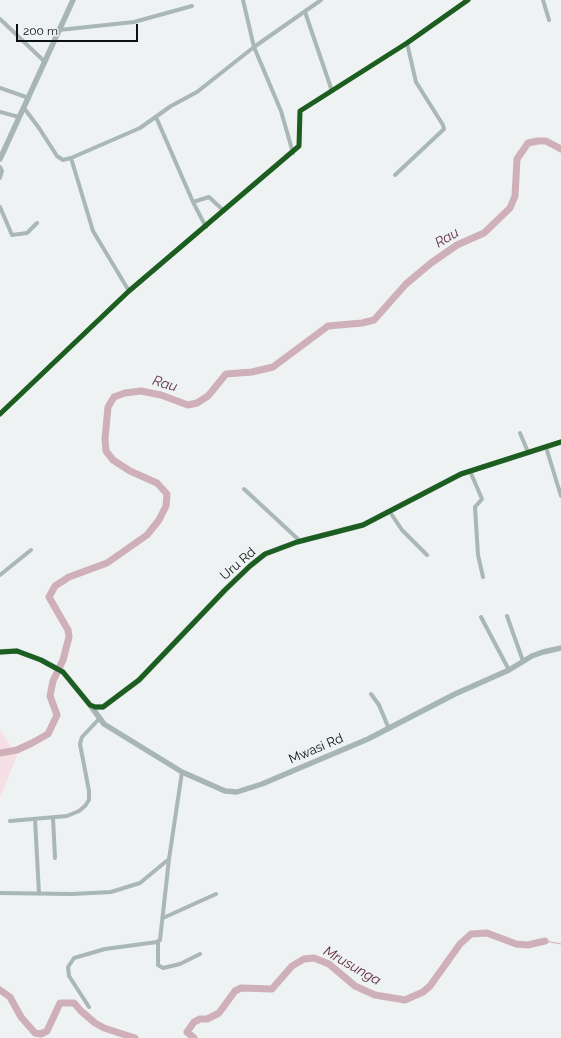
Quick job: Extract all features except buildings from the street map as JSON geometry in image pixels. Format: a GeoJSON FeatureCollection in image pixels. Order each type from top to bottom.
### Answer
{"type":"FeatureCollection","features":[{"type":"Feature","properties":{"kind":"street"},"geometry":{"type":"LineString","coordinates":[[0,159],[73,0]]}},
{"type":"Feature","properties":{"kind":"street"},"geometry":{"type":"LineString","coordinates":[[243,0],[254,47],[277,101],[292,152]]}},
{"type":"Feature","properties":{"kind":"street"},"geometry":{"type":"LineString","coordinates":[[24,108],[60,159],[71,158],[140,128],[171,106],[197,92],[254,47],[321,0]]}},
{"type":"Feature","properties":{"kind":"street"},"geometry":{"type":"LineString","coordinates":[[0,414],[129,291],[206,227],[301,143],[300,112],[407,43],[468,0]]}},
{"type":"Feature","properties":{"kind":"street"},"geometry":{"type":"LineString","coordinates":[[543,0],[549,20]]}},
{"type":"Feature","properties":{"kind":"street"},"geometry":{"type":"LineString","coordinates":[[59,30],[134,22],[192,6]]}},
{"type":"Feature","properties":{"kind":"street"},"geometry":{"type":"LineString","coordinates":[[305,12],[332,91]]}},
{"type":"Feature","properties":{"kind":"street"},"geometry":{"type":"LineString","coordinates":[[0,19],[45,62]]}},
{"type":"Feature","properties":{"kind":"street"},"geometry":{"type":"LineString","coordinates":[[395,175],[444,129],[416,82],[407,43]]}},
{"type":"Feature","properties":{"kind":"street"},"geometry":{"type":"LineString","coordinates":[[0,88],[29,98]]}},
{"type":"Feature","properties":{"kind":"street"},"geometry":{"type":"LineString","coordinates":[[0,112],[19,117]]}},
{"type":"Feature","properties":{"kind":"street"},"geometry":{"type":"LineString","coordinates":[[156,117],[206,227]]}},
{"type":"Feature","properties":{"kind":"street"},"geometry":{"type":"LineString","coordinates":[[71,158],[93,231],[129,291]]}},
{"type":"Feature","properties":{"kind":"street"},"geometry":{"type":"LineString","coordinates":[[0,166],[2,171],[0,178]]}},
{"type":"Feature","properties":{"kind":"street"},"geometry":{"type":"LineString","coordinates":[[194,202],[209,196],[224,211]]}},
{"type":"Feature","properties":{"kind":"street"},"geometry":{"type":"LineString","coordinates":[[0,207],[12,235],[27,233],[37,223]]}},
{"type":"Feature","properties":{"kind":"street"},"geometry":{"type":"LineString","coordinates":[[520,433],[528,452]]}},
{"type":"Feature","properties":{"kind":"street","name":"Uru Rd"},"geometry":{"type":"LineString","coordinates":[[90,704],[95,707],[103,707],[138,680],[225,590],[258,559],[275,549],[300,541],[351,529],[390,512],[447,480],[470,471],[561,442]]}},
{"type":"Feature","properties":{"kind":"street"},"geometry":{"type":"LineString","coordinates":[[546,447],[561,496]]}},
{"type":"Feature","properties":{"kind":"street"},"geometry":{"type":"LineString","coordinates":[[470,471],[482,499],[475,507],[478,555],[483,577]]}},
{"type":"Feature","properties":{"kind":"street"},"geometry":{"type":"LineString","coordinates":[[244,489],[300,541]]}},
{"type":"Feature","properties":{"kind":"street"},"geometry":{"type":"LineString","coordinates":[[390,512],[402,530],[427,555]]}},
{"type":"Feature","properties":{"kind":"street"},"geometry":{"type":"LineString","coordinates":[[0,575],[31,550]]}},
{"type":"Feature","properties":{"kind":"street"},"geometry":{"type":"LineString","coordinates":[[507,616],[523,661]]}},
{"type":"Feature","properties":{"kind":"street"},"geometry":{"type":"LineString","coordinates":[[481,618],[509,670]]}},
{"type":"Feature","properties":{"kind":"street","name":"Mwasi Rd"},"geometry":{"type":"LineString","coordinates":[[90,704],[99,719],[124,737],[182,772],[225,791],[245,791],[389,729],[455,694],[509,670],[523,661],[543,652],[561,648]]}},
{"type":"Feature","properties":{"kind":"street"},"geometry":{"type":"LineString","coordinates":[[0,652],[17,651],[41,660],[71,680],[90,704]]}},
{"type":"Feature","properties":{"kind":"street"},"geometry":{"type":"LineString","coordinates":[[371,694],[379,705],[389,729]]}},
{"type":"Feature","properties":{"kind":"street"},"geometry":{"type":"LineString","coordinates":[[10,821],[53,818],[73,814],[85,806],[89,800],[89,791],[80,744],[82,737],[99,719]]}},
{"type":"Feature","properties":{"kind":"street"},"geometry":{"type":"LineString","coordinates":[[182,772],[169,859],[161,937],[158,941],[158,965],[162,968],[180,964],[200,954]]}},
{"type":"Feature","properties":{"kind":"street"},"geometry":{"type":"LineString","coordinates":[[53,818],[55,858]]}},
{"type":"Feature","properties":{"kind":"street"},"geometry":{"type":"LineString","coordinates":[[35,819],[39,894]]}},
{"type":"Feature","properties":{"kind":"street"},"geometry":{"type":"LineString","coordinates":[[0,893],[100,894],[125,889],[144,880],[169,859]]}},
{"type":"Feature","properties":{"kind":"street"},"geometry":{"type":"LineString","coordinates":[[163,918],[216,894]]}},
{"type":"Feature","properties":{"kind":"street"},"geometry":{"type":"LineString","coordinates":[[89,1007],[69,976],[68,967],[74,958],[105,949],[158,941]]}},
{"type":"Feature","properties":{"kind":"shaded area"},"geometry":{"type":"Polygon","coordinates":[[[0,730],[17,755],[0,798],[0,730]]]}},
{"type":"Feature","properties":{"kind":"waterway","name":"Rau"},"geometry":{"type":"LineString","coordinates":[[0,753],[17,750],[48,734],[57,715],[50,696],[53,681],[63,660],[69,637],[68,630],[49,597],[55,586],[69,577],[107,563],[147,535],[159,520],[166,506],[167,494],[157,483],[130,471],[113,460],[106,451],[105,439],[108,407],[114,397],[125,393],[141,391],[161,395],[188,405],[197,403],[208,396],[226,374],[252,372],[273,367],[328,326],[362,323],[374,320],[406,284],[431,263],[457,245],[484,233],[510,208],[515,196],[517,159],[528,143],[546,141],[561,149]]}},
{"type":"Feature","properties":{"kind":"waterway","name":"Mrusunga"},"geometry":{"type":"LineString","coordinates":[[194,1038],[187,1032],[194,1022],[200,1019],[207,1019],[219,1013],[235,991],[241,988],[272,989],[292,966],[304,959],[314,958],[329,964],[355,986],[375,995],[405,1000],[423,992],[430,986],[460,944],[471,934],[487,933],[516,944],[528,945],[545,941]]}},
{"type":"Feature","properties":{"kind":"waterway","name":"Mrusunga"},"geometry":{"type":"LineString","coordinates":[[545,941],[561,944]]}},
{"type":"Feature","properties":{"kind":"waterway","name":"Mrusunga"},"geometry":{"type":"LineString","coordinates":[[0,990],[10,997],[21,1017],[35,1033],[41,1034],[47,1031],[60,1003],[74,1003],[95,1023],[104,1028],[135,1038]]}},
{"type":"Feature","properties":{"kind":"cycle path"},"geometry":{"type":"LineString","coordinates":[[0,414],[129,291],[299,146],[300,111],[407,43],[468,0]]}},
{"type":"Feature","properties":{"kind":"cycle path"},"geometry":{"type":"LineString","coordinates":[[0,652],[17,651],[41,660],[63,672],[90,705],[95,707],[103,707],[139,680],[225,590],[265,554],[297,542],[363,525],[461,474],[561,442]]}}]}
